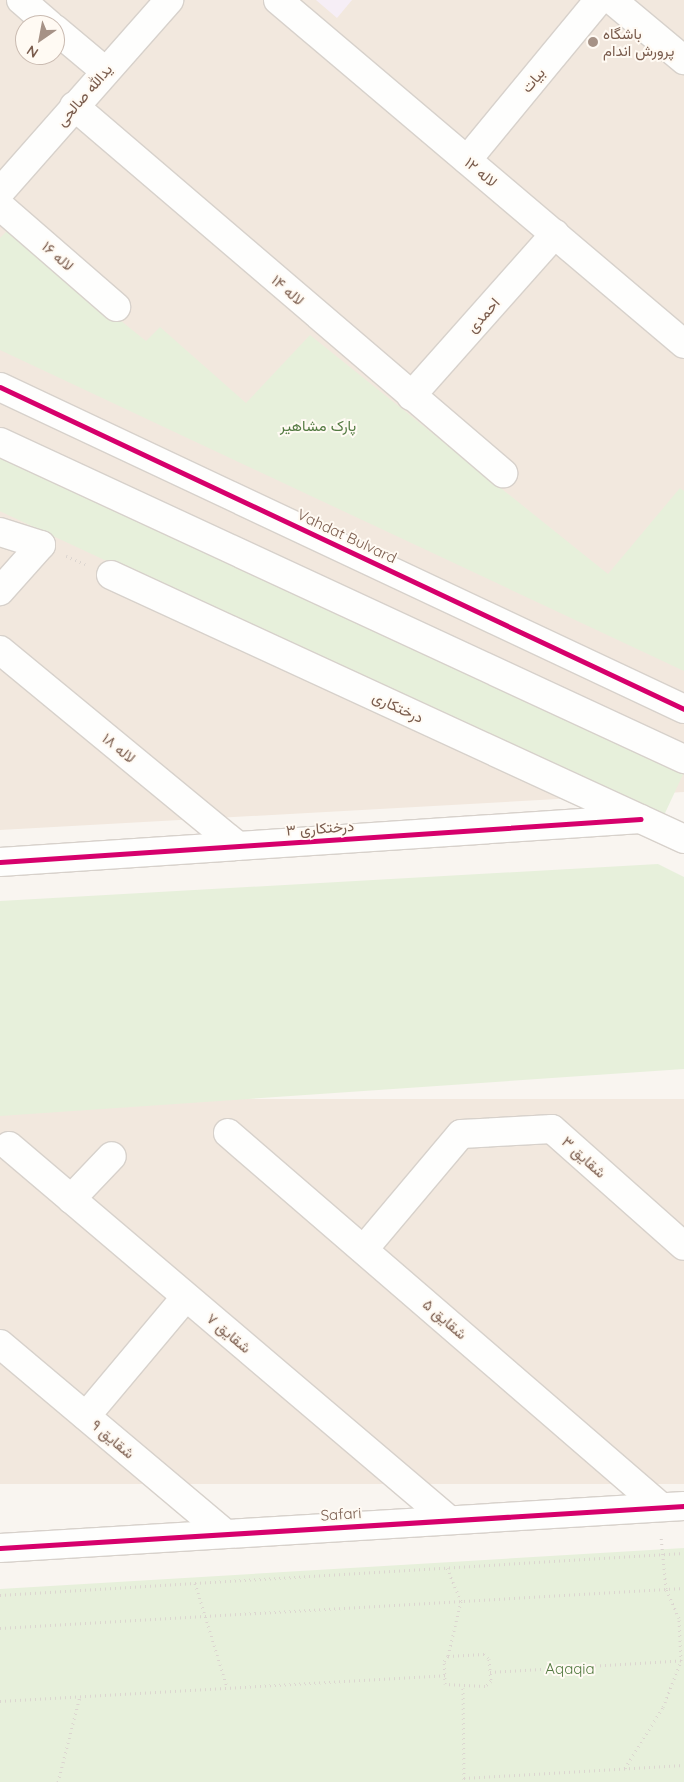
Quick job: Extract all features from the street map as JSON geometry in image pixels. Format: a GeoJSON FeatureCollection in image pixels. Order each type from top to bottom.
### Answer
{"type":"FeatureCollection","features":[{"type":"Feature","properties":{"kind":"street"},"geometry":{"type":"LineString","coordinates":[[21,0],[38,15]]}},
{"type":"Feature","properties":{"kind":"street","name":"یدالله صالحی"},"geometry":{"type":"LineString","coordinates":[[0,192],[169,0]]}},
{"type":"Feature","properties":{"kind":"street","name":"لاله ۱۲"},"geometry":{"type":"LineString","coordinates":[[278,0],[684,344]]}},
{"type":"Feature","properties":{"kind":"street","name":"بیات"},"geometry":{"type":"LineString","coordinates":[[467,160],[599,0]]}},
{"type":"Feature","properties":{"kind":"street"},"geometry":{"type":"LineString","coordinates":[[612,0],[684,60]]}},
{"type":"Feature","properties":{"kind":"street"},"geometry":{"type":"LineString","coordinates":[[65,38],[105,72]]}},
{"type":"Feature","properties":{"kind":"street","name":"لاله ۱۴"},"geometry":{"type":"LineString","coordinates":[[74,106],[503,473]]}},
{"type":"Feature","properties":{"kind":"street","name":"لاله ۱۶"},"geometry":{"type":"LineString","coordinates":[[0,206],[116,307]]}},
{"type":"Feature","properties":{"kind":"street","name":"احمدی"},"geometry":{"type":"LineString","coordinates":[[411,396],[555,234]]}},
{"type":"Feature","properties":{"kind":"street","name":"Vahdat Bulvard"},"geometry":{"type":"LineString","coordinates":[[0,387],[684,708]]}},
{"type":"Feature","properties":{"kind":"street"},"geometry":{"type":"LineString","coordinates":[[0,442],[684,759]]}},
{"type":"Feature","properties":{"kind":"street"},"geometry":{"type":"LineString","coordinates":[[0,532],[41,545],[0,591]]}},
{"type":"Feature","properties":{"kind":"street","name":"درختکاری"},"geometry":{"type":"LineString","coordinates":[[111,574],[684,839]]}},
{"type":"Feature","properties":{"kind":"street","name":"لاله ۱۸"},"geometry":{"type":"LineString","coordinates":[[0,650],[238,846]]}},
{"type":"Feature","properties":{"kind":"street","name":"درختکاری ۳"},"geometry":{"type":"LineString","coordinates":[[0,862],[641,819]]}},
{"type":"Feature","properties":{"kind":"street","name":"شقایق ۳"},"geometry":{"type":"LineString","coordinates":[[364,1249],[461,1134],[552,1129],[684,1246]]}},
{"type":"Feature","properties":{"kind":"street","name":"شقایق ۵"},"geometry":{"type":"LineString","coordinates":[[228,1133],[364,1249],[673,1506]]}},
{"type":"Feature","properties":{"kind":"street","name":"شقایق ۷"},"geometry":{"type":"LineString","coordinates":[[9,1146],[449,1520]]}},
{"type":"Feature","properties":{"kind":"street"},"geometry":{"type":"LineString","coordinates":[[71,1199],[112,1156]]}},
{"type":"Feature","properties":{"kind":"street"},"geometry":{"type":"LineString","coordinates":[[86,1416],[186,1297]]}},
{"type":"Feature","properties":{"kind":"street","name":"شقایق ۹"},"geometry":{"type":"LineString","coordinates":[[0,1344],[226,1534]]}},
{"type":"Feature","properties":{"kind":"street","name":"Safari"},"geometry":{"type":"LineString","coordinates":[[0,1548],[673,1506]]}},
{"type":"Feature","properties":{"kind":"path"},"geometry":{"type":"LineString","coordinates":[[41,545],[111,574]]}},
{"type":"Feature","properties":{"kind":"path"},"geometry":{"type":"LineString","coordinates":[[626,1768],[663,1707],[682,1661],[679,1618],[666,1589],[661,1555],[673,1506]]}},
{"type":"Feature","properties":{"kind":"path"},"geometry":{"type":"LineString","coordinates":[[0,1595],[684,1554]]}},
{"type":"Feature","properties":{"kind":"path"},"geometry":{"type":"LineString","coordinates":[[447,1568],[460,1601],[448,1656],[445,1675],[450,1688],[486,1686],[490,1672],[484,1654],[448,1656]]}},
{"type":"Feature","properties":{"kind":"path"},"geometry":{"type":"LineString","coordinates":[[196,1583],[227,1687]]}},
{"type":"Feature","properties":{"kind":"path"},"geometry":{"type":"LineString","coordinates":[[0,1628],[684,1588]]}},
{"type":"Feature","properties":{"kind":"path"},"geometry":{"type":"LineString","coordinates":[[490,1672],[682,1661]]}},
{"type":"Feature","properties":{"kind":"path"},"geometry":{"type":"LineString","coordinates":[[0,1701],[445,1675]]}},
{"type":"Feature","properties":{"kind":"path"},"geometry":{"type":"LineString","coordinates":[[463,1688],[464,1780],[684,1765]]}},
{"type":"Feature","properties":{"kind":"path"},"geometry":{"type":"LineString","coordinates":[[58,1782],[80,1696]]}},
{"type":"Feature","properties":{"kind":"shaded area"},"geometry":{"type":"Polygon","coordinates":[[[0,0],[684,0],[684,792],[0,830],[0,0]]]}},
{"type":"Feature","properties":{"kind":"shaded area"},"geometry":{"type":"Polygon","coordinates":[[[316,0],[352,0],[337,18],[316,0]]]}},
{"type":"Feature","properties":{"kind":"shaded area"},"geometry":{"type":"Polygon","coordinates":[[[0,1099],[684,1099],[684,1484],[0,1484],[0,1099]]]}},
{"type":"Feature","properties":{"kind":"green space","name":"پارک مشاهیر"},"geometry":{"type":"Polygon","coordinates":[[[8,230],[146,341],[160,327],[246,403],[310,335],[608,574],[680,488],[684,491],[684,671],[0,350],[0,238],[8,230]]]}},
{"type":"Feature","properties":{"kind":"green space"},"geometry":{"type":"Polygon","coordinates":[[[0,455],[683,774],[662,820],[0,511],[0,455]]]}},
{"type":"Feature","properties":{"kind":"green space"},"geometry":{"type":"Polygon","coordinates":[[[658,864],[684,877],[684,1069],[0,1116],[0,901],[658,864]]]}},
{"type":"Feature","properties":{"kind":"green space","name":"Aqaqia"},"geometry":{"type":"Polygon","coordinates":[[[684,1548],[684,1782],[0,1782],[0,1589],[684,1548]]]}},
{"type":"Feature","properties":{"kind":"cycle path"},"geometry":{"type":"LineString","coordinates":[[0,387],[684,709]]}},
{"type":"Feature","properties":{"kind":"cycle path"},"geometry":{"type":"LineString","coordinates":[[0,862],[641,819]]}},
{"type":"Feature","properties":{"kind":"cycle path"},"geometry":{"type":"LineString","coordinates":[[0,1548],[684,1506]]}},
{"type":"Feature","properties":{"kind":"place","name":"باشگاه پرورش اندام"},"geometry":{"type":"Point","coordinates":[593,42]}}]}
